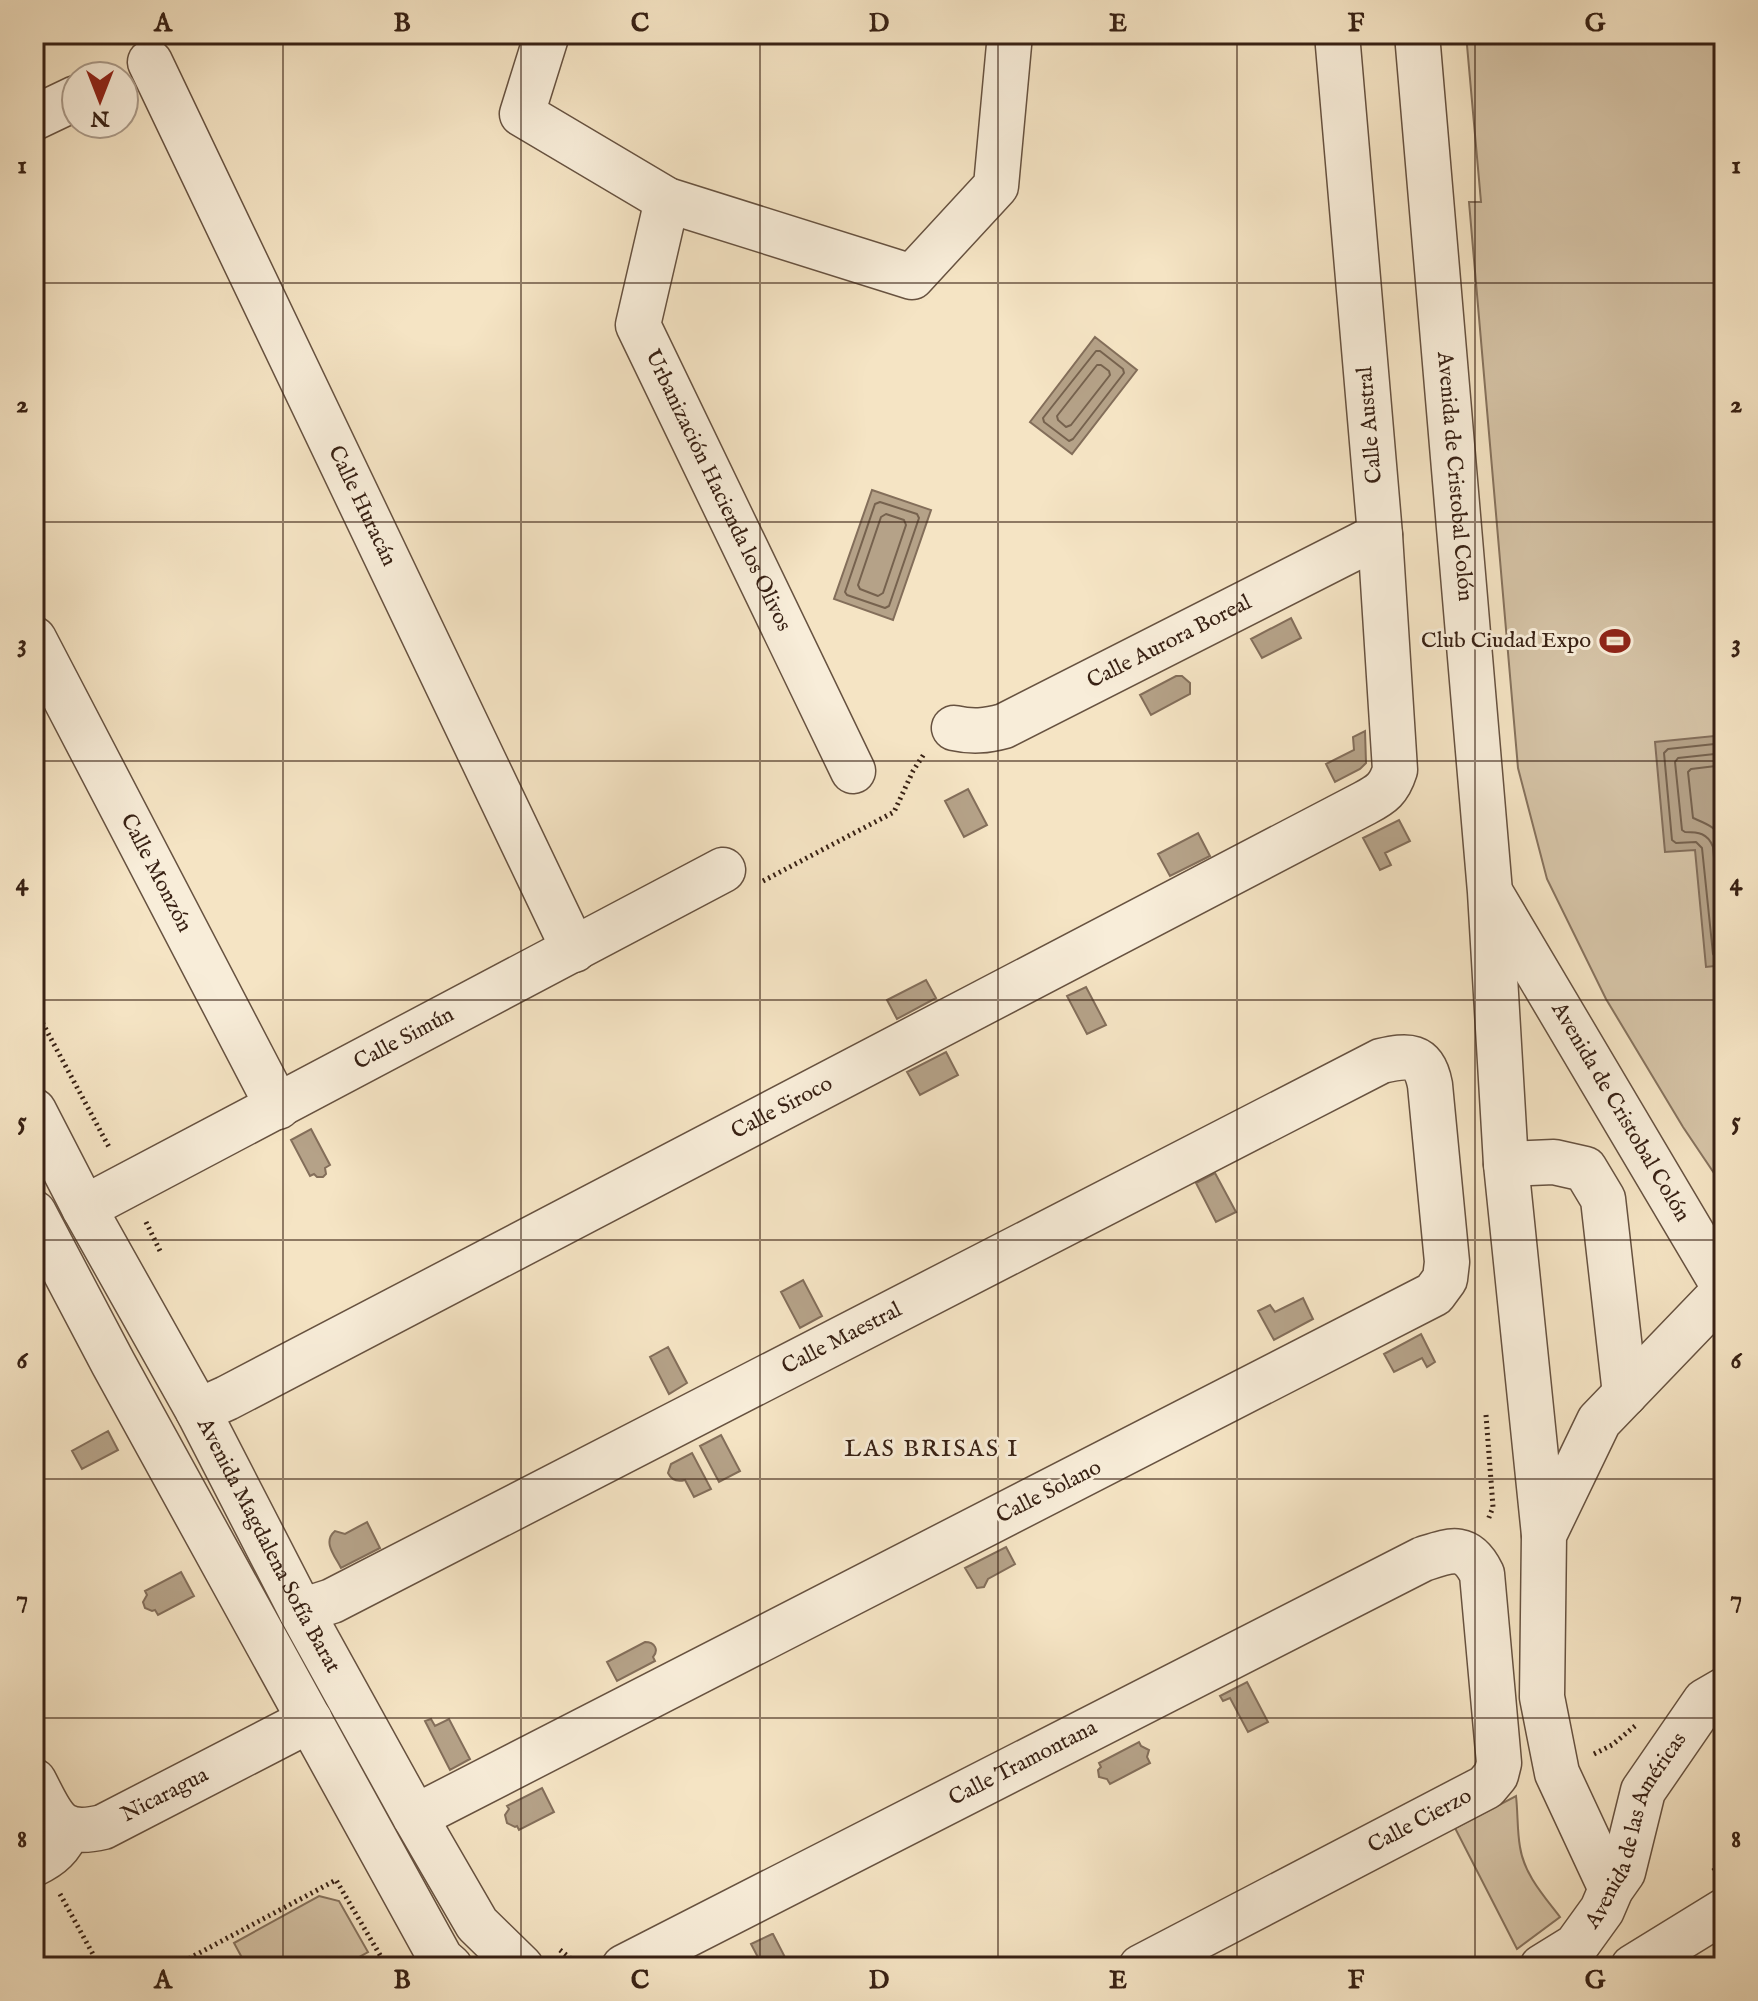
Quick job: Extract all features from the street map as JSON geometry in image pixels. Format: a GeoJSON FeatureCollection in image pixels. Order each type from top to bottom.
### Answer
{"type":"FeatureCollection","features":[{"type":"Feature","properties":{"kind":"street"},"geometry":{"type":"LineString","coordinates":[[547,34],[522,114],[667,200],[912,277],[996,186],[1010,34]]}},
{"type":"Feature","properties":{"kind":"street","name":"Calle Austral"},"geometry":{"type":"LineString","coordinates":[[1337,34],[1380,535],[1395,770],[1391,784],[1365,803]]}},
{"type":"Feature","properties":{"kind":"street","name":"Avenida de Cristobal Colón"},"geometry":{"type":"LineString","coordinates":[[1417,34],[1490,892],[1724,1289]]}},
{"type":"Feature","properties":{"kind":"street","name":"Calle Huracán"},"geometry":{"type":"LineString","coordinates":[[146,57],[574,950]]}},
{"type":"Feature","properties":{"kind":"street"},"geometry":{"type":"LineString","coordinates":[[34,118],[60,106]]}},
{"type":"Feature","properties":{"kind":"street","name":"Urbanización Hacienda los Olivos"},"geometry":{"type":"LineString","coordinates":[[667,200],[638,325],[853,771]]}},
{"type":"Feature","properties":{"kind":"street","name":"Calle Aurora Boreal"},"geometry":{"type":"LineString","coordinates":[[954,728],[977,731],[1004,726],[1380,535]]}},
{"type":"Feature","properties":{"kind":"street","name":"Calle Monzón"},"geometry":{"type":"LineString","coordinates":[[34,639],[278,1107]]}},
{"type":"Feature","properties":{"kind":"street","name":"Calle Siroco"},"geometry":{"type":"LineString","coordinates":[[198,1411],[242,1391],[1365,803]]}},
{"type":"Feature","properties":{"kind":"street","name":"Calle Simún"},"geometry":{"type":"LineString","coordinates":[[84,1208],[723,870]]}},
{"type":"Feature","properties":{"kind":"street"},"geometry":{"type":"LineString","coordinates":[[1490,892],[1506,1164],[1544,1535],[1542,1697],[1557,1773],[1611,1889]]}},
{"type":"Feature","properties":{"kind":"street"},"geometry":{"type":"LineString","coordinates":[[1499,1046],[1514,1023],[1528,1014],[1550,1015],[1576,1035]]}},
{"type":"Feature","properties":{"kind":"street","name":"Calle Solano"},"geometry":{"type":"LineString","coordinates":[[415,1817],[1434,1294],[1445,1279],[1447,1262],[1427,1070],[1417,1059],[1401,1057],[1381,1061]]}},
{"type":"Feature","properties":{"kind":"street","name":"Calle Maestral"},"geometry":{"type":"LineString","coordinates":[[301,1611],[332,1601],[1381,1061]]}},
{"type":"Feature","properties":{"kind":"street","name":"Avenida Magdalena Sofía Barat"},"geometry":{"type":"LineString","coordinates":[[34,1111],[84,1208],[198,1411],[301,1611],[415,1817],[477,1924],[521,1967]]}},
{"type":"Feature","properties":{"kind":"street"},"geometry":{"type":"LineString","coordinates":[[1506,1164],[1554,1162],[1585,1169],[1603,1199],[1625,1394]]}},
{"type":"Feature","properties":{"kind":"street"},"geometry":{"type":"LineString","coordinates":[[34,1213],[113,1363],[441,1959],[450,1967]]}},
{"type":"Feature","properties":{"kind":"street"},"geometry":{"type":"LineString","coordinates":[[1544,1535],[1599,1421],[1724,1289]]}},
{"type":"Feature","properties":{"kind":"street","name":"Calle Cierzo"},"geometry":{"type":"LineString","coordinates":[[1141,1967],[1486,1787],[1496,1775],[1499,1763],[1482,1574],[1474,1558],[1462,1552],[1444,1552],[1423,1559]]}},
{"type":"Feature","properties":{"kind":"street","name":"Calle Tramontana"},"geometry":{"type":"LineString","coordinates":[[624,1967],[1423,1559]]}},
{"type":"Feature","properties":{"kind":"street","name":"Avenida de las Américas"},"geometry":{"type":"LineString","coordinates":[[1542,1967],[1576,1946],[1602,1910],[1623,1872],[1643,1791],[1705,1701],[1724,1690]]}},
{"type":"Feature","properties":{"kind":"street","name":"Nicaragua"},"geometry":{"type":"LineString","coordinates":[[48,1851],[86,1831],[103,1827],[310,1720]]}},
{"type":"Feature","properties":{"kind":"street"},"geometry":{"type":"LineString","coordinates":[[34,1781],[54,1818],[48,1851]]}},
{"type":"Feature","properties":{"kind":"street"},"geometry":{"type":"LineString","coordinates":[[1652,1962],[1724,1911]]}},
{"type":"Feature","properties":{"kind":"path"},"geometry":{"type":"LineString","coordinates":[[723,870],[735,890],[743,891],[894,812],[913,771],[929,747],[954,728]]}},
{"type":"Feature","properties":{"kind":"path"},"geometry":{"type":"LineString","coordinates":[[48,1851],[100,1967]]}},
{"type":"Feature","properties":{"kind":"path"},"geometry":{"type":"LineString","coordinates":[[173,1967],[336,1880],[387,1967]]}},
{"type":"Feature","properties":{"kind":"shaded area","name":"Club Ciudad Expo"},"geometry":{"type":"Polygon","coordinates":[[[1466,34],[1724,34],[1724,1188],[1683,1127],[1606,999],[1547,879],[1518,768],[1469,202],[1481,202],[1466,34]]]}},
{"type":"Feature","properties":{"kind":"shaded area"},"geometry":{"type":"Polygon","coordinates":[[[1516,1796],[1522,1857],[1536,1884],[1560,1917],[1517,1949],[1455,1828],[1516,1796]]]}},
{"type":"Feature","properties":{"kind":"shaded area"},"geometry":{"type":"Polygon","coordinates":[[[319,1896],[339,1901],[368,1952],[341,1967],[247,1967],[234,1943],[319,1896]]]}},
{"type":"Feature","properties":{"kind":"water"},"geometry":{"type":"Polygon","coordinates":[[[1095,337],[1137,370],[1072,454],[1030,422],[1095,337]]]}},
{"type":"Feature","properties":{"kind":"water"},"geometry":{"type":"Polygon","coordinates":[[[872,490],[931,510],[893,620],[834,599],[872,490]]]}},
{"type":"Feature","properties":{"kind":"water"},"geometry":{"type":"Polygon","coordinates":[[[1291,618],[1301,638],[1262,658],[1251,639],[1291,618]]]}},
{"type":"Feature","properties":{"kind":"water"},"geometry":{"type":"Polygon","coordinates":[[[1176,676],[1182,676],[1190,683],[1190,694],[1151,715],[1140,695],[1176,676]]]}},
{"type":"Feature","properties":{"kind":"water"},"geometry":{"type":"Polygon","coordinates":[[[1365,731],[1366,763],[1335,782],[1326,764],[1354,750],[1353,737],[1365,731]]]}},
{"type":"Feature","properties":{"kind":"water"},"geometry":{"type":"Polygon","coordinates":[[[1724,735],[1724,965],[1706,967],[1695,850],[1665,852],[1655,742],[1724,735]]]}},
{"type":"Feature","properties":{"kind":"water"},"geometry":{"type":"Polygon","coordinates":[[[968,789],[987,825],[964,837],[945,801],[968,789]]]}},
{"type":"Feature","properties":{"kind":"water"},"geometry":{"type":"Polygon","coordinates":[[[1399,820],[1410,841],[1385,853],[1391,865],[1380,870],[1363,838],[1399,820]]]}},
{"type":"Feature","properties":{"kind":"water"},"geometry":{"type":"Polygon","coordinates":[[[1198,833],[1210,856],[1170,876],[1158,854],[1198,833]]]}},
{"type":"Feature","properties":{"kind":"water"},"geometry":{"type":"Polygon","coordinates":[[[926,980],[936,998],[897,1019],[887,1000],[926,980]]]}},
{"type":"Feature","properties":{"kind":"water"},"geometry":{"type":"Polygon","coordinates":[[[1086,987],[1106,1025],[1087,1034],[1067,996],[1086,987]]]}},
{"type":"Feature","properties":{"kind":"water"},"geometry":{"type":"Polygon","coordinates":[[[946,1052],[958,1075],[920,1095],[907,1072],[946,1052]]]}},
{"type":"Feature","properties":{"kind":"water"},"geometry":{"type":"Polygon","coordinates":[[[311,1129],[330,1165],[325,1168],[323,1177],[310,1176],[291,1140],[311,1129]]]}},
{"type":"Feature","properties":{"kind":"water"},"geometry":{"type":"Polygon","coordinates":[[[1215,1173],[1236,1212],[1216,1222],[1196,1183],[1215,1173]]]}},
{"type":"Feature","properties":{"kind":"water"},"geometry":{"type":"Polygon","coordinates":[[[803,1280],[822,1316],[800,1328],[781,1292],[803,1280]]]}},
{"type":"Feature","properties":{"kind":"water"},"geometry":{"type":"Polygon","coordinates":[[[1303,1298],[1313,1319],[1274,1340],[1258,1311],[1270,1305],[1275,1312],[1303,1298]]]}},
{"type":"Feature","properties":{"kind":"water"},"geometry":{"type":"Polygon","coordinates":[[[1421,1334],[1435,1362],[1427,1367],[1422,1358],[1394,1372],[1384,1354],[1421,1334]]]}},
{"type":"Feature","properties":{"kind":"water"},"geometry":{"type":"Polygon","coordinates":[[[668,1347],[687,1383],[669,1394],[650,1357],[668,1347]]]}},
{"type":"Feature","properties":{"kind":"water"},"geometry":{"type":"Polygon","coordinates":[[[108,1431],[118,1450],[82,1469],[72,1451],[108,1431]]]}},
{"type":"Feature","properties":{"kind":"water"},"geometry":{"type":"Polygon","coordinates":[[[721,1435],[740,1471],[719,1482],[700,1446],[721,1435]]]}},
{"type":"Feature","properties":{"kind":"water"},"geometry":{"type":"Polygon","coordinates":[[[692,1453],[711,1489],[694,1497],[685,1480],[675,1480],[668,1473],[671,1464],[692,1453]]]}},
{"type":"Feature","properties":{"kind":"water"},"geometry":{"type":"Polygon","coordinates":[[[367,1522],[380,1548],[341,1568],[331,1549],[331,1535],[335,1531],[345,1534],[367,1522]]]}},
{"type":"Feature","properties":{"kind":"water"},"geometry":{"type":"Polygon","coordinates":[[[1006,1547],[1015,1564],[988,1579],[984,1587],[977,1588],[965,1568],[1006,1547]]]}},
{"type":"Feature","properties":{"kind":"water"},"geometry":{"type":"Polygon","coordinates":[[[181,1572],[194,1596],[158,1615],[155,1610],[145,1608],[145,1591],[181,1572]]]}},
{"type":"Feature","properties":{"kind":"water"},"geometry":{"type":"Polygon","coordinates":[[[645,1642],[655,1647],[655,1661],[617,1681],[607,1662],[645,1642]]]}},
{"type":"Feature","properties":{"kind":"water"},"geometry":{"type":"Polygon","coordinates":[[[1247,1682],[1268,1722],[1248,1732],[1230,1698],[1223,1701],[1220,1696],[1247,1682]]]}},
{"type":"Feature","properties":{"kind":"water"},"geometry":{"type":"Polygon","coordinates":[[[431,1719],[435,1726],[449,1719],[470,1759],[450,1770],[425,1721],[431,1719]]]}},
{"type":"Feature","properties":{"kind":"water"},"geometry":{"type":"Polygon","coordinates":[[[1139,1742],[1149,1750],[1147,1757],[1150,1763],[1110,1784],[1107,1779],[1099,1777],[1099,1763],[1139,1742]]]}},
{"type":"Feature","properties":{"kind":"water"},"geometry":{"type":"Polygon","coordinates":[[[542,1788],[554,1812],[519,1830],[517,1826],[507,1823],[507,1806],[542,1788]]]}},
{"type":"Feature","properties":{"kind":"water"},"geometry":{"type":"Polygon","coordinates":[[[773,1934],[790,1967],[763,1967],[751,1944],[773,1934]]]}},
{"type":"Feature","properties":{"kind":"place","name":"Club Ciudad Expo"},"geometry":{"type":"Point","coordinates":[1615,641]}},
{"type":"Feature","properties":{"kind":"district","name":"LAS BRISAS I"},"geometry":{"type":"Point","coordinates":[932,1449]}}]}
